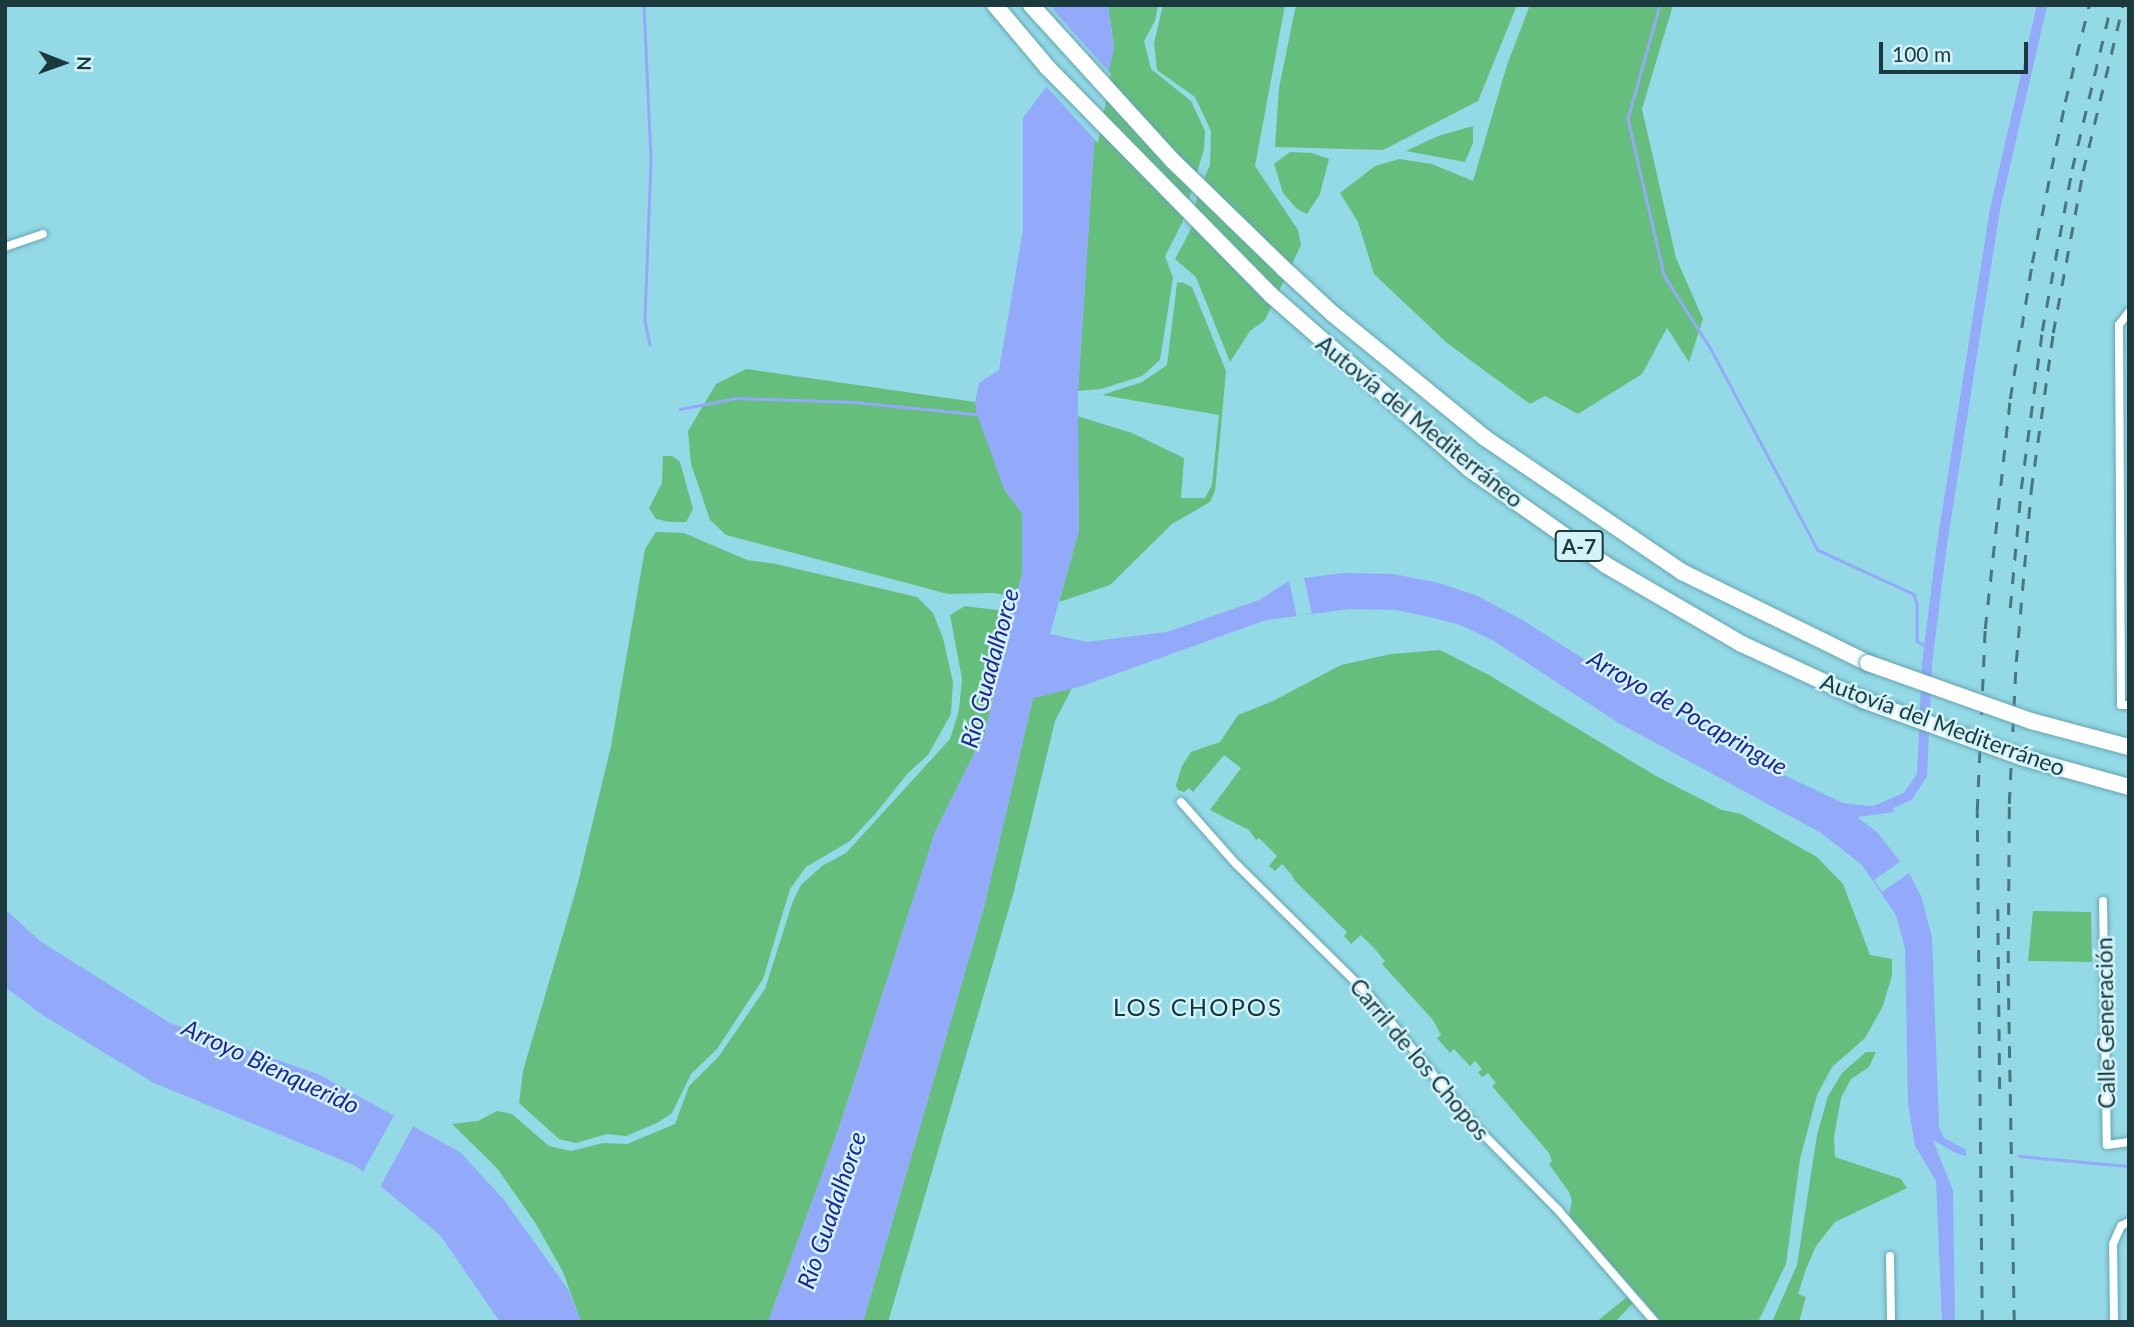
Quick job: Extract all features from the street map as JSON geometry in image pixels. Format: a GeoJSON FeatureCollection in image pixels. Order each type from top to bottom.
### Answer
{"type":"FeatureCollection","features":[{"type":"Feature","properties":{"kind":"highway","name":"Autovía del Mediterráneo"},"geometry":{"type":"LineString","coordinates":[[995,5],[1047,67],[1151,176],[1326,346],[1471,470],[1606,565],[1742,644],[1863,699],[2024,758],[2129,787]]}},
{"type":"Feature","properties":{"kind":"highway","name":"Autovía del Mediterráneo"},"geometry":{"type":"LineString","coordinates":[[1031,5],[1172,160],[1333,314],[1485,438],[1682,572],[1868,663],[2031,721],[2129,747]]}},
{"type":"Feature","properties":{"kind":"street"},"geometry":{"type":"LineString","coordinates":[[5,247],[43,234]]}},
{"type":"Feature","properties":{"kind":"street"},"geometry":{"type":"LineString","coordinates":[[2129,312],[2119,325],[2124,396],[2125,603],[2121,705],[2129,705]]}},
{"type":"Feature","properties":{"kind":"street","name":"Carril de los Chopos"},"geometry":{"type":"LineString","coordinates":[[1181,802],[1237,865],[1369,995],[1474,1125],[1558,1210],[1654,1322]]}},
{"type":"Feature","properties":{"kind":"street","name":"Calle Generación"},"geometry":{"type":"LineString","coordinates":[[2103,901],[2107,1145],[2129,1142]]}},
{"type":"Feature","properties":{"kind":"street"},"geometry":{"type":"LineString","coordinates":[[2114,1322],[2113,1244],[2125,1224]]}},
{"type":"Feature","properties":{"kind":"street"},"geometry":{"type":"LineString","coordinates":[[1890,1256],[1891,1322]]}},
{"type":"Feature","properties":{"kind":"green space"},"geometry":{"type":"Polygon","coordinates":[[[1108,5],[1158,5],[1155,21],[1144,41],[1151,69],[1191,101],[1205,131],[1204,149],[1182,223],[1165,256],[1173,278],[1160,360],[1142,376],[1101,389],[1078,391],[1095,129],[1114,47],[1108,5]]]}},
{"type":"Feature","properties":{"kind":"green space"},"geometry":{"type":"Polygon","coordinates":[[[1163,5],[1285,5],[1255,166],[1298,230],[1301,245],[1265,320],[1250,331],[1230,362],[1196,277],[1175,259],[1191,229],[1198,192],[1210,165],[1211,131],[1195,97],[1157,70],[1154,43],[1163,5]]]}},
{"type":"Feature","properties":{"kind":"green space"},"geometry":{"type":"Polygon","coordinates":[[[1296,5],[1517,5],[1478,101],[1383,150],[1275,147],[1279,88],[1296,5]]]}},
{"type":"Feature","properties":{"kind":"green space"},"geometry":{"type":"Polygon","coordinates":[[[1530,5],[1673,5],[1642,109],[1676,258],[1703,319],[1689,362],[1667,328],[1642,374],[1578,414],[1545,396],[1530,404],[1447,343],[1374,274],[1358,222],[1340,193],[1375,166],[1399,159],[1432,164],[1473,181],[1507,65],[1530,5]]]}},
{"type":"Feature","properties":{"kind":"green space"},"geometry":{"type":"Polygon","coordinates":[[[1473,126],[1473,143],[1465,162],[1406,151],[1438,136],[1473,126]]]}},
{"type":"Feature","properties":{"kind":"green space"},"geometry":{"type":"Polygon","coordinates":[[[1290,152],[1312,153],[1329,159],[1320,194],[1307,214],[1297,209],[1283,193],[1274,164],[1290,152]]]}},
{"type":"Feature","properties":{"kind":"green space"},"geometry":{"type":"Polygon","coordinates":[[[1182,282],[1192,287],[1226,371],[1215,491],[1210,502],[1172,524],[1110,585],[1059,602],[1079,530],[1077,416],[1132,433],[1184,458],[1181,498],[1205,498],[1212,485],[1219,415],[1102,395],[1142,382],[1167,365],[1177,283],[1182,282]]]}},
{"type":"Feature","properties":{"kind":"green space"},"geometry":{"type":"Polygon","coordinates":[[[746,369],[975,402],[1004,489],[1022,513],[1022,574],[1016,597],[994,593],[948,594],[726,535],[710,520],[691,464],[688,431],[716,384],[746,369]]]}},
{"type":"Feature","properties":{"kind":"green space"},"geometry":{"type":"Polygon","coordinates":[[[663,456],[672,456],[680,462],[693,509],[686,522],[656,519],[649,508],[662,483],[663,456]]]}},
{"type":"Feature","properties":{"kind":"green space"},"geometry":{"type":"Polygon","coordinates":[[[656,532],[684,533],[747,560],[776,564],[917,597],[933,613],[943,638],[953,682],[951,714],[928,755],[908,773],[876,813],[850,841],[806,867],[790,889],[763,979],[717,1049],[691,1074],[672,1113],[657,1123],[626,1136],[607,1134],[576,1143],[559,1139],[519,1103],[523,1071],[578,883],[611,746],[645,549],[656,532]]]}},
{"type":"Feature","properties":{"kind":"green space"},"geometry":{"type":"Polygon","coordinates":[[[965,606],[1012,612],[985,732],[935,832],[839,1128],[768,1322],[581,1322],[563,1272],[536,1224],[497,1168],[452,1124],[478,1121],[497,1111],[512,1114],[549,1146],[571,1151],[603,1143],[627,1144],[675,1124],[689,1086],[719,1056],[765,989],[793,901],[801,885],[822,866],[846,853],[950,739],[959,710],[962,679],[950,615],[965,606]]]}},
{"type":"Feature","properties":{"kind":"green space"},"geometry":{"type":"Polygon","coordinates":[[[1440,650],[1489,675],[1656,776],[1722,810],[1741,814],[1817,857],[1843,884],[1870,955],[1892,959],[1892,975],[1883,1006],[1865,1038],[1832,1067],[1817,1095],[1800,1159],[1786,1264],[1758,1322],[1662,1322],[1569,1216],[1572,1201],[1569,1192],[1549,1164],[1552,1161],[1549,1153],[1492,1086],[1496,1083],[1488,1073],[1482,1077],[1478,1072],[1482,1069],[1475,1061],[1470,1066],[1454,1049],[1450,1053],[1437,1038],[1441,1035],[1433,1020],[1382,964],[1385,961],[1374,948],[1361,935],[1351,944],[1344,936],[1347,932],[1295,881],[1282,864],[1275,871],[1269,866],[1277,856],[1259,838],[1256,840],[1249,830],[1210,810],[1241,768],[1224,755],[1193,792],[1189,788],[1184,792],[1178,790],[1176,785],[1182,766],[1191,752],[1220,742],[1238,715],[1273,701],[1341,665],[1391,654],[1440,650]]]}},
{"type":"Feature","properties":{"kind":"green space"},"geometry":{"type":"Polygon","coordinates":[[[1072,688],[1055,721],[1014,891],[888,1322],[863,1322],[984,907],[1033,698],[1072,688]]]}},
{"type":"Feature","properties":{"kind":"green space"},"geometry":{"type":"Polygon","coordinates":[[[2033,911],[2091,912],[2092,962],[2028,961],[2033,911]]]}},
{"type":"Feature","properties":{"kind":"green space"},"geometry":{"type":"Polygon","coordinates":[[[1866,1052],[1876,1052],[1869,1067],[1851,1079],[1841,1098],[1834,1137],[1835,1157],[1901,1179],[1907,1188],[1835,1222],[1816,1246],[1806,1269],[1798,1294],[1806,1297],[1799,1322],[1772,1322],[1797,1265],[1817,1135],[1828,1096],[1842,1073],[1866,1052]]]}},
{"type":"Feature","properties":{"kind":"green space"},"geometry":{"type":"Polygon","coordinates":[[[1627,1297],[1633,1303],[1615,1322],[1596,1322],[1627,1297]]]}},
{"type":"Feature","properties":{"kind":"water","name":"Río Guadalhorce"},"geometry":{"type":"Polygon","coordinates":[[[1053,5],[1108,5],[1114,47],[1095,129],[1078,391],[1079,530],[1050,634],[1087,642],[1167,632],[1259,600],[1289,581],[1304,578],[1344,573],[1394,574],[1439,583],[1478,596],[1524,621],[1653,703],[1767,767],[1843,803],[1868,806],[1889,804],[1895,812],[1857,817],[1877,832],[1909,873],[1921,896],[1932,937],[1939,1126],[1944,1138],[1966,1150],[1966,1156],[1933,1140],[1953,1191],[1955,1322],[1942,1322],[1936,1181],[1915,1146],[1908,1104],[1905,948],[1896,915],[1862,865],[1821,833],[1617,722],[1494,641],[1460,625],[1430,617],[1395,610],[1350,609],[1266,620],[1082,686],[1033,698],[984,907],[863,1322],[768,1322],[839,1128],[935,832],[985,732],[1022,574],[1022,513],[1004,489],[975,402],[979,383],[999,370],[1023,230],[1023,118],[1046,87],[1053,5]]]}},
{"type":"Feature","properties":{"kind":"water","name":"Arroyo Bienquerido"},"geometry":{"type":"Polygon","coordinates":[[[5,909],[40,941],[170,1023],[318,1074],[460,1152],[504,1200],[568,1289],[581,1322],[500,1322],[440,1235],[356,1166],[154,1083],[44,1016],[5,987],[5,909]]]}},
{"type":"Feature","properties":{"kind":"pier"},"geometry":{"type":"Polygon","coordinates":[[[1049,5],[1111,74],[1098,143],[1043,83],[1049,5]]]}},
{"type":"Feature","properties":{"kind":"pier"},"geometry":{"type":"Polygon","coordinates":[[[1304,578],[1312,613],[1297,617],[1289,581],[1304,578]]]}},
{"type":"Feature","properties":{"kind":"pier"},"geometry":{"type":"Polygon","coordinates":[[[1901,861],[1909,873],[1882,892],[1874,880],[1901,861]]]}},
{"type":"Feature","properties":{"kind":"pier"},"geometry":{"type":"Polygon","coordinates":[[[396,1112],[415,1123],[379,1189],[361,1175],[396,1112]]]}},
{"type":"Feature","properties":{"kind":"waterway"},"geometry":{"type":"LineString","coordinates":[[644,5],[651,162],[645,321],[650,344]]}},
{"type":"Feature","properties":{"kind":"waterway"},"geometry":{"type":"LineString","coordinates":[[1660,5],[1628,119],[1664,275],[1711,349],[1818,550],[1914,594],[1917,604],[1917,641],[1929,648]]}},
{"type":"Feature","properties":{"kind":"waterway"},"geometry":{"type":"LineString","coordinates":[[1879,809],[1908,796],[1922,775],[1927,664],[1942,544],[1995,209],[2042,5]]}},
{"type":"Feature","properties":{"kind":"waterway"},"geometry":{"type":"LineString","coordinates":[[680,409],[736,398],[854,402],[977,414]]}},
{"type":"Feature","properties":{"kind":"waterway"},"geometry":{"type":"LineString","coordinates":[[2019,1156],[2129,1166]]}},
{"type":"Feature","properties":{"kind":"railway"},"geometry":{"type":"LineString","coordinates":[[1982,1322],[1977,811],[1985,629],[2010,399],[2032,263],[2065,102],[2089,5]]}},
{"type":"Feature","properties":{"kind":"railway"},"geometry":{"type":"LineString","coordinates":[[2010,608],[2021,489],[2042,331],[2072,169],[2111,5]]}},
{"type":"Feature","properties":{"kind":"railway"},"geometry":{"type":"LineString","coordinates":[[2014,1322],[2008,963],[2009,804],[2016,662],[2031,490],[2053,333],[2083,171],[2123,5]]}},
{"type":"Feature","properties":{"kind":"railway"},"geometry":{"type":"LineString","coordinates":[[1998,909],[2000,1094]]}},
{"type":"Feature","properties":{"kind":"district","name":"LOS CHOPOS"},"geometry":{"type":"Point","coordinates":[1198,1007]}},
{"type":"Feature","properties":{"kind":"water label","name":"Arroyo de Pocapringue"},"geometry":{"type":"Point","coordinates":[1688,712]}}]}
